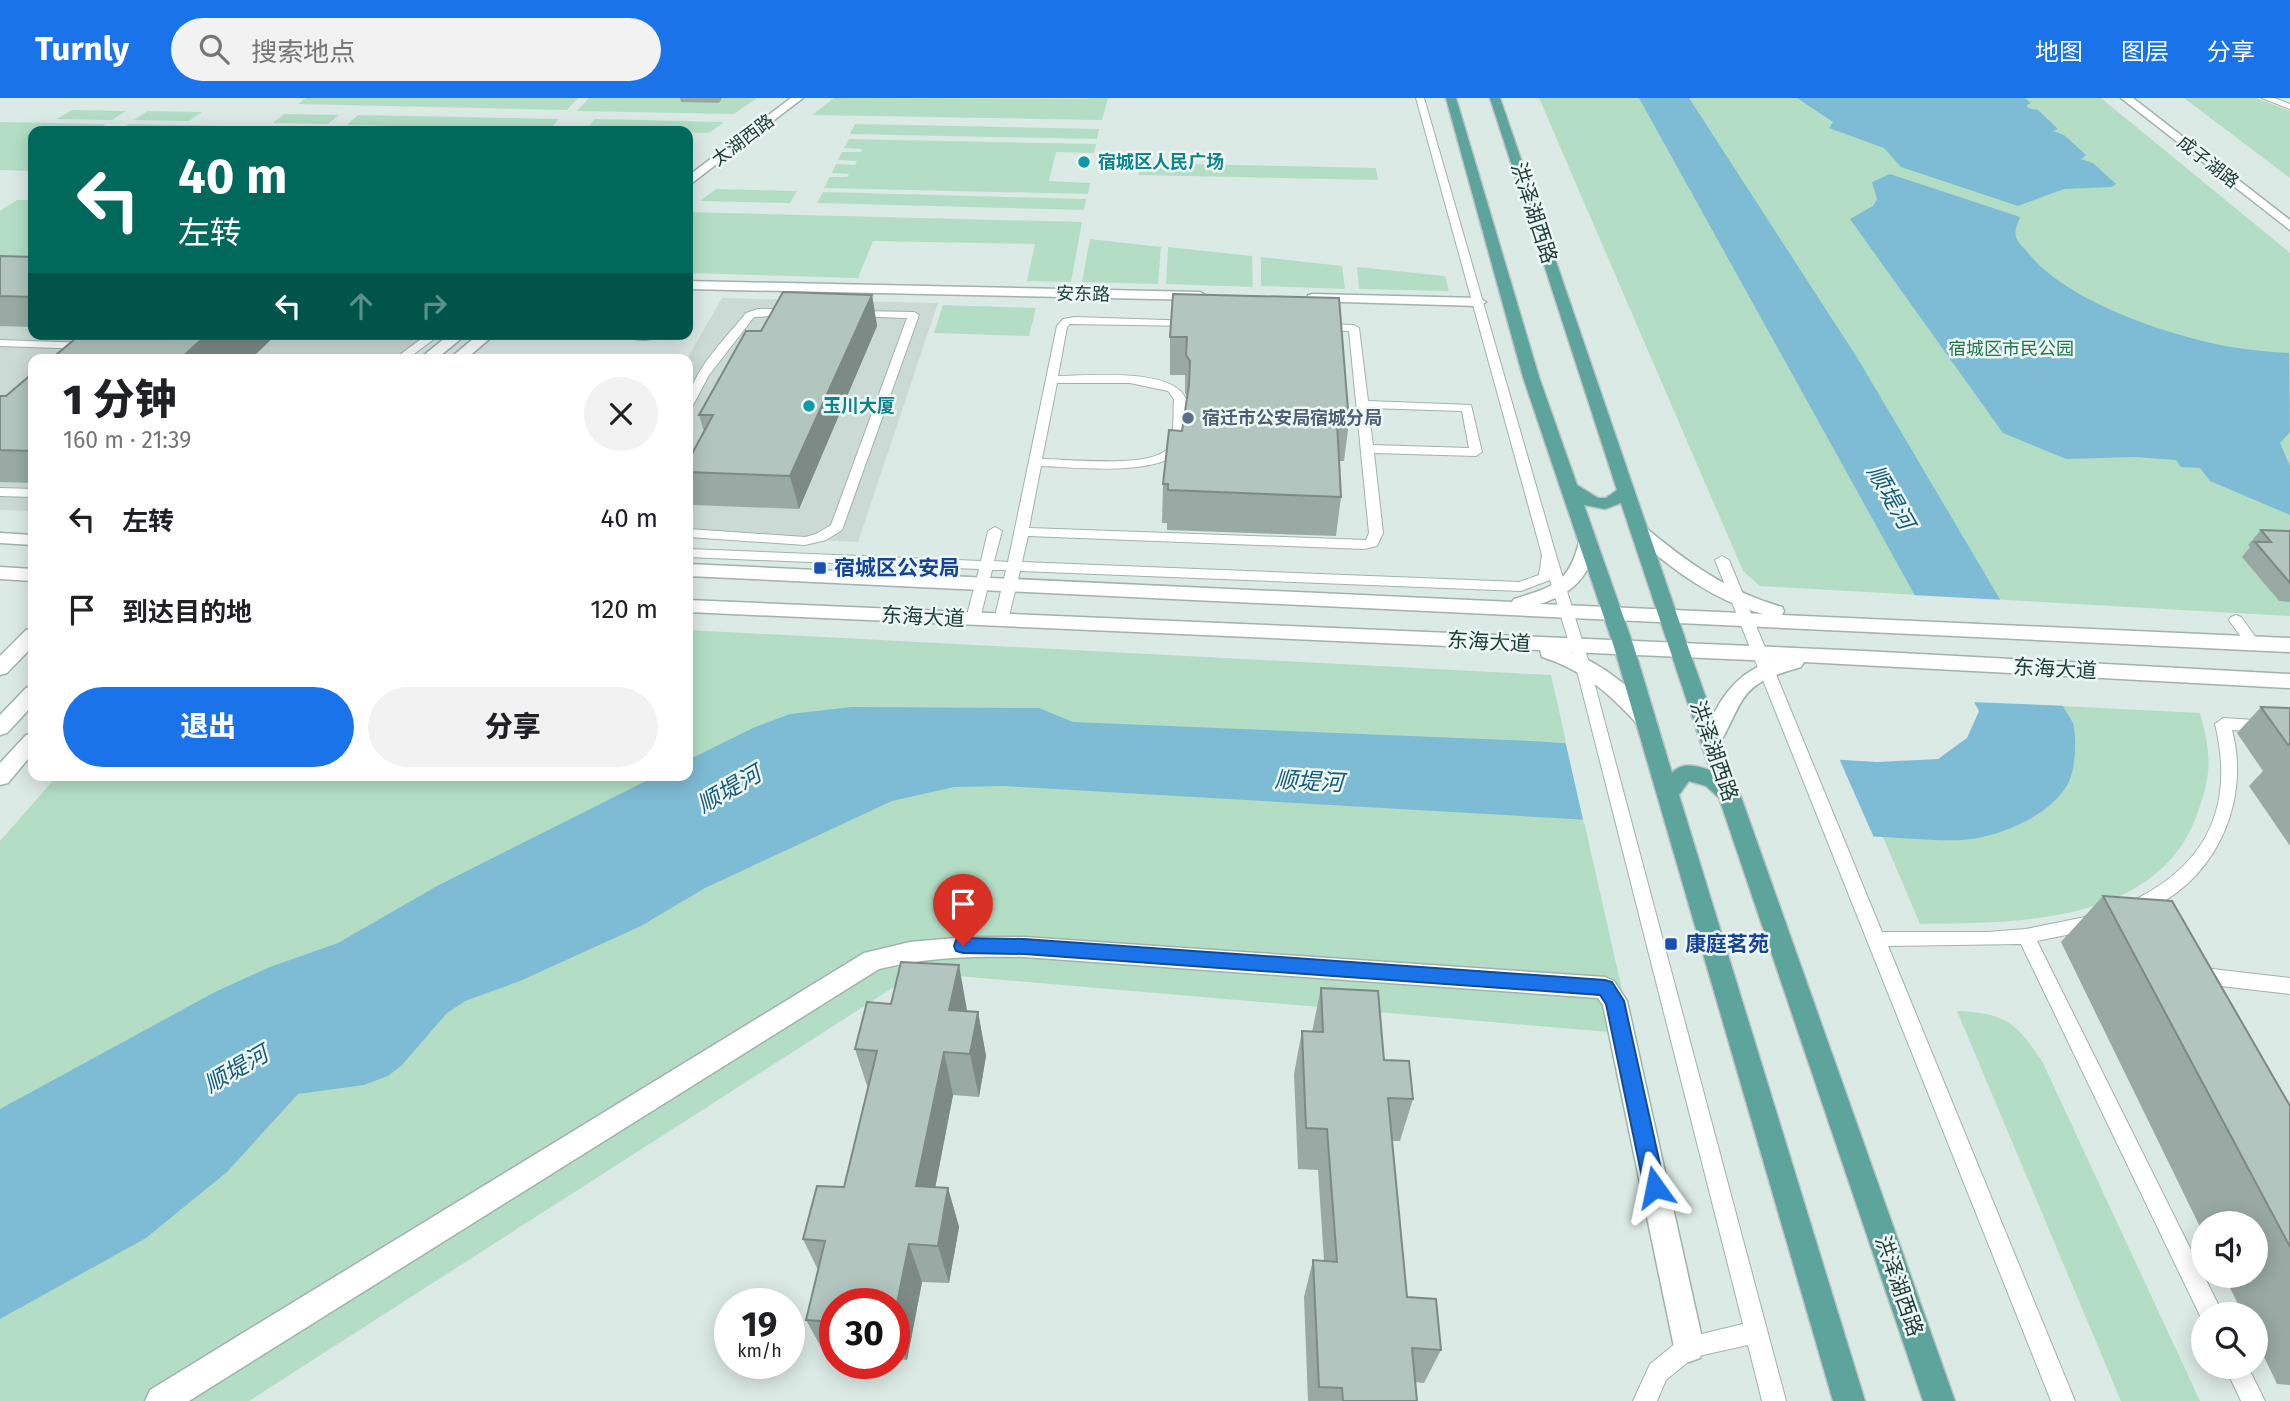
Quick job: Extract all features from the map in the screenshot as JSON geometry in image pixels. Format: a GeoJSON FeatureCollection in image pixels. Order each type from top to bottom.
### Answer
{"type":"FeatureCollection","features":[{"type":"Feature","properties":{"kind":"main road"},"geometry":{"type":"LineString","coordinates":[[1451,98],[1531,377],[1647,722],[1849,1401]]}},
{"type":"Feature","properties":{"kind":"main road","name":"洪泽湖西路"},"geometry":{"type":"LineString","coordinates":[[1495,98],[1679,650],[1939,1401]]}},
{"type":"Feature","properties":{"kind":"main road"},"geometry":{"type":"LineString","coordinates":[[1569,487],[1581,498],[1609,504],[1617,502],[1626,491]]}},
{"type":"Feature","properties":{"kind":"main road"},"geometry":{"type":"LineString","coordinates":[[1668,793],[1684,773],[1715,779],[1730,795]]}},
{"type":"Feature","properties":{"kind":"street","name":"太湖西路"},"geometry":{"type":"LineString","coordinates":[[718,143],[777,98]]}},
{"type":"Feature","properties":{"kind":"street","name":"太湖西路"},"geometry":{"type":"LineString","coordinates":[[693,177],[798,98]]}},
{"type":"Feature","properties":{"kind":"street","name":"成子湖路"},"geometry":{"type":"LineString","coordinates":[[2126,98],[2290,226]]}},
{"type":"Feature","properties":{"kind":"street","name":"成子湖路"},"geometry":{"type":"LineString","coordinates":[[2144,98],[2290,211]]}},
{"type":"Feature","properties":{"kind":"street","name":"安东路"},"geometry":{"type":"LineString","coordinates":[[693,285],[1216,296]]}},
{"type":"Feature","properties":{"kind":"street"},"geometry":{"type":"LineString","coordinates":[[1298,298],[1479,302]]}},
{"type":"Feature","properties":{"kind":"street"},"geometry":{"type":"LineString","coordinates":[[433,354],[452,340]]}},
{"type":"Feature","properties":{"kind":"street"},"geometry":{"type":"LineString","coordinates":[[462,354],[480,340]]}},
{"type":"Feature","properties":{"kind":"street"},"geometry":{"type":"LineString","coordinates":[[1640,532],[1669,557],[1742,609]]}},
{"type":"Feature","properties":{"kind":"street"},"geometry":{"type":"LineString","coordinates":[[0,538],[28,540]]}},
{"type":"Feature","properties":{"kind":"street"},"geometry":{"type":"LineString","coordinates":[[1505,607],[1560,590],[1577,577],[1583,567],[1588,542]]}},
{"type":"Feature","properties":{"kind":"street","name":"东海大道"},"geometry":{"type":"LineString","coordinates":[[693,570],[984,574],[1009,585],[1612,612],[1667,614],[1742,609],[1825,621],[2290,645]]}},
{"type":"Feature","properties":{"kind":"street"},"geometry":{"type":"LineString","coordinates":[[0,573],[28,575]]}},
{"type":"Feature","properties":{"kind":"street","name":"东海大道"},"geometry":{"type":"LineString","coordinates":[[693,606],[1517,643],[1580,654]]}},
{"type":"Feature","properties":{"kind":"street"},"geometry":{"type":"LineString","coordinates":[[0,668],[28,640]]}},
{"type":"Feature","properties":{"kind":"street"},"geometry":{"type":"LineString","coordinates":[[1580,654],[1624,648],[1679,650],[1763,661]]}},
{"type":"Feature","properties":{"kind":"street"},"geometry":{"type":"LineString","coordinates":[[1580,654],[1647,722]]}},
{"type":"Feature","properties":{"kind":"street","name":"东海大道"},"geometry":{"type":"LineString","coordinates":[[1763,661],[1864,658],[2290,681]]}},
{"type":"Feature","properties":{"kind":"street"},"geometry":{"type":"LineString","coordinates":[[1711,742],[1726,704],[1763,661]]}},
{"type":"Feature","properties":{"kind":"street"},"geometry":{"type":"LineString","coordinates":[[0,728],[28,698]]}},
{"type":"Feature","properties":{"kind":"street"},"geometry":{"type":"LineString","coordinates":[[0,777],[28,746]]}},
{"type":"Feature","properties":{"kind":"street"},"geometry":{"type":"LineString","coordinates":[[161,1401],[873,960],[908,950],[963,946],[1037,947],[1605,988],[1615,1001],[1689,1347]]}},
{"type":"Feature","properties":{"kind":"lane"},"geometry":{"type":"LineString","coordinates":[[1420,98],[1549,555],[1580,654],[1774,1401]]}},
{"type":"Feature","properties":{"kind":"lane"},"geometry":{"type":"LineString","coordinates":[[2266,98],[2290,107]]}},
{"type":"Feature","properties":{"kind":"lane"},"geometry":{"type":"LineString","coordinates":[[693,395],[704,374],[750,315],[758,312],[810,313]]}},
{"type":"Feature","properties":{"kind":"lane"},"geometry":{"type":"LineString","coordinates":[[693,533],[805,541],[821,537],[837,527],[914,315],[849,314]]}},
{"type":"Feature","properties":{"kind":"lane"},"geometry":{"type":"LineString","coordinates":[[1001,620],[1022,532],[1062,327],[1067,321],[1200,323]]}},
{"type":"Feature","properties":{"kind":"lane"},"geometry":{"type":"LineString","coordinates":[[1022,532],[1364,545],[1371,543],[1376,533],[1354,328],[1312,326]]}},
{"type":"Feature","properties":{"kind":"lane"},"geometry":{"type":"LineString","coordinates":[[406,354],[427,340]]}},
{"type":"Feature","properties":{"kind":"lane"},"geometry":{"type":"LineString","coordinates":[[0,343],[107,347]]}},
{"type":"Feature","properties":{"kind":"lane"},"geometry":{"type":"LineString","coordinates":[[1035,461],[1142,464],[1167,458],[1174,453],[1176,446],[1180,399],[1171,387],[1146,382],[1052,379]]}},
{"type":"Feature","properties":{"kind":"lane"},"geometry":{"type":"LineString","coordinates":[[1362,404],[1468,408],[1476,452],[1367,449]]}},
{"type":"Feature","properties":{"kind":"lane"},"geometry":{"type":"LineString","coordinates":[[0,492],[28,493]]}},
{"type":"Feature","properties":{"kind":"lane"},"geometry":{"type":"LineString","coordinates":[[974,619],[995,531]]}},
{"type":"Feature","properties":{"kind":"lane"},"geometry":{"type":"LineString","coordinates":[[693,553],[984,574],[1014,566],[1521,587],[1545,577],[1549,555]]}},
{"type":"Feature","properties":{"kind":"lane"},"geometry":{"type":"LineString","coordinates":[[1722,560],[2063,1401]]}},
{"type":"Feature","properties":{"kind":"lane"},"geometry":{"type":"LineString","coordinates":[[2236,620],[2252,642]]}},
{"type":"Feature","properties":{"kind":"lane"},"geometry":{"type":"LineString","coordinates":[[1876,939],[1987,939],[2026,936],[2104,920],[2150,902],[2193,872],[2217,833],[2228,796],[2231,765],[2223,724],[2290,728]]}},
{"type":"Feature","properties":{"kind":"lane"},"geometry":{"type":"LineString","coordinates":[[2026,936],[2205,1302]]}},
{"type":"Feature","properties":{"kind":"lane"},"geometry":{"type":"LineString","coordinates":[[2200,997],[2187,974],[2290,986]]}},
{"type":"Feature","properties":{"kind":"lane"},"geometry":{"type":"LineString","coordinates":[[1645,1401],[1658,1372],[1689,1347],[1756,1332]]}},
{"type":"Feature","properties":{"kind":"lane"},"geometry":{"type":"LineString","coordinates":[[2242,1379],[2253,1401]]}},
{"type":"Feature","properties":{"kind":"shaded area"},"geometry":{"type":"Polygon","coordinates":[[[0,279],[28,280],[28,340],[421,340],[401,354],[28,354],[28,511],[0,510],[0,279]]]}},
{"type":"Feature","properties":{"kind":"shaded area","name":"玉川大厦"},"geometry":{"type":"Polygon","coordinates":[[[722,298],[938,303],[858,542],[693,534],[693,354],[690,354],[722,298]]]}},
{"type":"Feature","properties":{"kind":"green space"},"geometry":{"type":"Polygon","coordinates":[[[306,98],[578,98],[567,110],[298,104],[306,98]]]}},
{"type":"Feature","properties":{"kind":"green space"},"geometry":{"type":"Polygon","coordinates":[[[589,98],[757,98],[734,114],[577,111],[589,98]]]}},
{"type":"Feature","properties":{"kind":"green space"},"geometry":{"type":"Polygon","coordinates":[[[834,98],[1108,98],[1102,120],[812,115],[834,98]]]}},
{"type":"Feature","properties":{"kind":"green space","name":"宿城区市民公园"},"geometry":{"type":"Polygon","coordinates":[[[1539,98],[2101,98],[2290,253],[2290,616],[1760,586],[1743,571],[1539,98]]]}},
{"type":"Feature","properties":{"kind":"green space"},"geometry":{"type":"Polygon","coordinates":[[[2184,98],[2256,98],[2290,111],[2290,178],[2184,98]]]}},
{"type":"Feature","properties":{"kind":"green space"},"geometry":{"type":"Polygon","coordinates":[[[72,110],[126,111],[112,120],[57,119],[72,110]]]}},
{"type":"Feature","properties":{"kind":"green space"},"geometry":{"type":"Polygon","coordinates":[[[148,111],[202,112],[189,121],[134,120],[148,111]]]}},
{"type":"Feature","properties":{"kind":"green space"},"geometry":{"type":"Polygon","coordinates":[[[284,114],[339,115],[328,124],[273,123],[284,114]]]}},
{"type":"Feature","properties":{"kind":"green space"},"geometry":{"type":"Polygon","coordinates":[[[358,115],[559,119],[553,126],[347,125],[358,115]]]}},
{"type":"Feature","properties":{"kind":"green space"},"geometry":{"type":"Polygon","coordinates":[[[595,119],[724,122],[709,133],[693,133],[693,126],[589,126],[595,119]]]}},
{"type":"Feature","properties":{"kind":"green space"},"geometry":{"type":"Polygon","coordinates":[[[0,122],[106,124],[28,126],[28,171],[0,170],[0,122]]]}},
{"type":"Feature","properties":{"kind":"green space"},"geometry":{"type":"Polygon","coordinates":[[[129,124],[227,126],[126,126],[129,124]]]}},
{"type":"Feature","properties":{"kind":"green space"},"geometry":{"type":"Polygon","coordinates":[[[855,124],[1099,129],[1097,139],[850,134],[855,124]]]}},
{"type":"Feature","properties":{"kind":"green space"},"geometry":{"type":"Polygon","coordinates":[[[849,139],[1096,144],[1094,153],[1056,152],[1049,181],[1090,183],[1088,194],[824,188],[830,177],[847,177],[849,174],[832,173],[836,164],[855,165],[857,161],[838,160],[842,152],[861,152],[862,149],[844,148],[849,139]]]}},
{"type":"Feature","properties":{"kind":"green space"},"geometry":{"type":"Polygon","coordinates":[[[1140,163],[1376,168],[1378,180],[1139,175],[1140,163]]]}},
{"type":"Feature","properties":{"kind":"green space"},"geometry":{"type":"Polygon","coordinates":[[[716,189],[797,191],[790,203],[700,201],[716,189]]]}},
{"type":"Feature","properties":{"kind":"green space"},"geometry":{"type":"Polygon","coordinates":[[[823,192],[1086,199],[1084,210],[817,203],[823,192]]]}},
{"type":"Feature","properties":{"kind":"green space"},"geometry":{"type":"Polygon","coordinates":[[[17,200],[28,200],[28,259],[0,258],[0,211],[17,200]]]}},
{"type":"Feature","properties":{"kind":"green space"},"geometry":{"type":"Polygon","coordinates":[[[693,212],[1082,222],[1071,282],[1027,281],[1035,244],[873,241],[858,278],[693,273],[693,212]]]}},
{"type":"Feature","properties":{"kind":"green space"},"geometry":{"type":"Polygon","coordinates":[[[1090,239],[1161,247],[1158,284],[1082,282],[1090,239]]]}},
{"type":"Feature","properties":{"kind":"green space"},"geometry":{"type":"Polygon","coordinates":[[[1168,247],[1252,256],[1253,287],[1166,284],[1168,247]]]}},
{"type":"Feature","properties":{"kind":"green space"},"geometry":{"type":"Polygon","coordinates":[[[1261,257],[1342,266],[1345,289],[1261,286],[1261,257]]]}},
{"type":"Feature","properties":{"kind":"green space"},"geometry":{"type":"Polygon","coordinates":[[[1357,267],[1445,276],[1449,291],[1359,289],[1357,267]]]}},
{"type":"Feature","properties":{"kind":"green space"},"geometry":{"type":"Polygon","coordinates":[[[943,305],[1036,308],[1029,336],[934,333],[943,305]]]}},
{"type":"Feature","properties":{"kind":"green space"},"geometry":{"type":"Polygon","coordinates":[[[693,630],[1551,675],[1632,1034],[935,974],[908,978],[249,1401],[0,1401],[0,841],[53,781],[693,781],[693,630]]]}},
{"type":"Feature","properties":{"kind":"green space"},"geometry":{"type":"Polygon","coordinates":[[[2063,706],[2200,713],[2207,742],[2207,777],[2196,817],[2177,852],[2150,879],[2116,898],[2079,910],[1998,922],[1920,924],[1883,837],[1972,839],[2063,706]]]}},
{"type":"Feature","properties":{"kind":"green space"},"geometry":{"type":"Polygon","coordinates":[[[1957,1011],[1987,1014],[2009,1023],[2025,1038],[2043,1063],[2200,1401],[2121,1401],[1957,1011]]]}},
{"type":"Feature","properties":{"kind":"water","name":"顺堤河"},"geometry":{"type":"Polygon","coordinates":[[[1639,98],[1689,98],[1858,359],[2073,723],[2075,747],[2072,773],[2066,787],[2048,807],[2024,822],[1985,837],[1934,840],[1004,786],[954,787],[892,801],[705,888],[641,926],[520,981],[465,1001],[447,1013],[402,1065],[388,1076],[364,1085],[298,1094],[227,1172],[146,1238],[0,1319],[0,1109],[215,992],[270,967],[338,943],[437,886],[646,781],[693,781],[693,758],[753,728],[790,714],[852,707],[1039,708],[1073,722],[1530,741],[1877,762],[1938,759],[1967,738],[1979,711],[1639,98]]]}},
{"type":"Feature","properties":{"kind":"water"},"geometry":{"type":"Polygon","coordinates":[[[1797,98],[2025,98],[2031,103],[2027,105],[2028,108],[2038,110],[2058,129],[2053,131],[2064,135],[2086,155],[2081,159],[2093,163],[2116,184],[2112,187],[2064,189],[2018,206],[1901,167],[1884,148],[1829,128],[1833,122],[1797,98]]]}},
{"type":"Feature","properties":{"kind":"water"},"geometry":{"type":"Polygon","coordinates":[[[1890,174],[2020,217],[2016,227],[2017,239],[2047,272],[2069,288],[2122,315],[2206,342],[2289,353],[2290,432],[2280,443],[2290,466],[2290,515],[2210,481],[2200,468],[2181,467],[2176,460],[2134,457],[2066,459],[2003,433],[1850,219],[1873,206],[1877,199],[1872,182],[1890,174]]]}},
{"type":"Feature","properties":{"kind":"pier"},"geometry":{"type":"Polygon","coordinates":[[[1911,595],[2005,600],[2068,706],[1970,702],[1911,595]]]}},
{"type":"Feature","properties":{"kind":"pier"},"geometry":{"type":"Polygon","coordinates":[[[1565,740],[1838,756],[1875,840],[1584,824],[1565,740]]]}},
{"type":"Feature","properties":{"kind":"building"},"geometry":{"type":"Polygon","coordinates":[[[0,256],[28,257],[28,297],[0,296],[0,256]]]}},
{"type":"Feature","properties":{"kind":"building"},"geometry":{"type":"Polygon","coordinates":[[[783,292],[872,295],[790,476],[693,472],[693,452],[713,415],[699,415],[746,331],[761,331],[783,292]]]}},
{"type":"Feature","properties":{"kind":"building"},"geometry":{"type":"Polygon","coordinates":[[[1173,294],[1339,298],[1349,422],[1337,422],[1341,497],[1168,490],[1168,484],[1163,484],[1169,430],[1182,431],[1189,385],[1187,337],[1170,337],[1173,294]]]}},
{"type":"Feature","properties":{"kind":"building"},"geometry":{"type":"Polygon","coordinates":[[[74,340],[201,340],[186,354],[57,354],[74,340]]]}},
{"type":"Feature","properties":{"kind":"building"},"geometry":{"type":"Polygon","coordinates":[[[28,377],[28,451],[0,450],[0,396],[6,396],[28,377]]]}},
{"type":"Feature","properties":{"kind":"building"},"geometry":{"type":"Polygon","coordinates":[[[2261,530],[2290,531],[2290,583],[2255,542],[2271,542],[2261,530]]]}},
{"type":"Feature","properties":{"kind":"building"},"geometry":{"type":"Polygon","coordinates":[[[2261,707],[2290,708],[2288,745],[2261,707]]]}},
{"type":"Feature","properties":{"kind":"building"},"geometry":{"type":"Polygon","coordinates":[[[2103,896],[2172,901],[2290,1106],[2290,1247],[2103,896]]]}},
{"type":"Feature","properties":{"kind":"building"},"geometry":{"type":"Polygon","coordinates":[[[901,962],[959,965],[949,1010],[978,1012],[970,1054],[944,1052],[916,1186],[948,1188],[938,1246],[909,1244],[900,1288],[819,1288],[819,1321],[806,1320],[825,1241],[803,1239],[817,1186],[844,1187],[877,1051],[855,1049],[867,1002],[891,1004],[901,962]]]}},
{"type":"Feature","properties":{"kind":"building"},"geometry":{"type":"Polygon","coordinates":[[[1321,988],[1378,991],[1384,1060],[1409,1061],[1413,1099],[1388,1098],[1407,1297],[1436,1299],[1441,1350],[1412,1348],[1417,1401],[1343,1401],[1342,1388],[1319,1387],[1313,1260],[1337,1262],[1327,1129],[1306,1128],[1302,1031],[1323,1032],[1321,988]]]}},
{"type":"Feature","properties":{"kind":"place","name":"宿城区人民广场"},"geometry":{"type":"Point","coordinates":[1084,162]}},
{"type":"Feature","properties":{"kind":"place","name":"玉川大厦"},"geometry":{"type":"Point","coordinates":[809,406]}},
{"type":"Feature","properties":{"kind":"place","name":"宿迁市公安局宿城分局"},"geometry":{"type":"Point","coordinates":[1188,418]}},
{"type":"Feature","properties":{"kind":"place","name":"宿城区公安局"},"geometry":{"type":"Point","coordinates":[820,568]}},
{"type":"Feature","properties":{"kind":"place","name":"康庭茗苑"},"geometry":{"type":"Point","coordinates":[1671,944]}},
{"type":"Feature","properties":{"kind":"route"},"geometry":{"type":"LineString","coordinates":[[963,946],[1024,947],[1605,988],[1615,1001],[1655,1187]]}}]}
